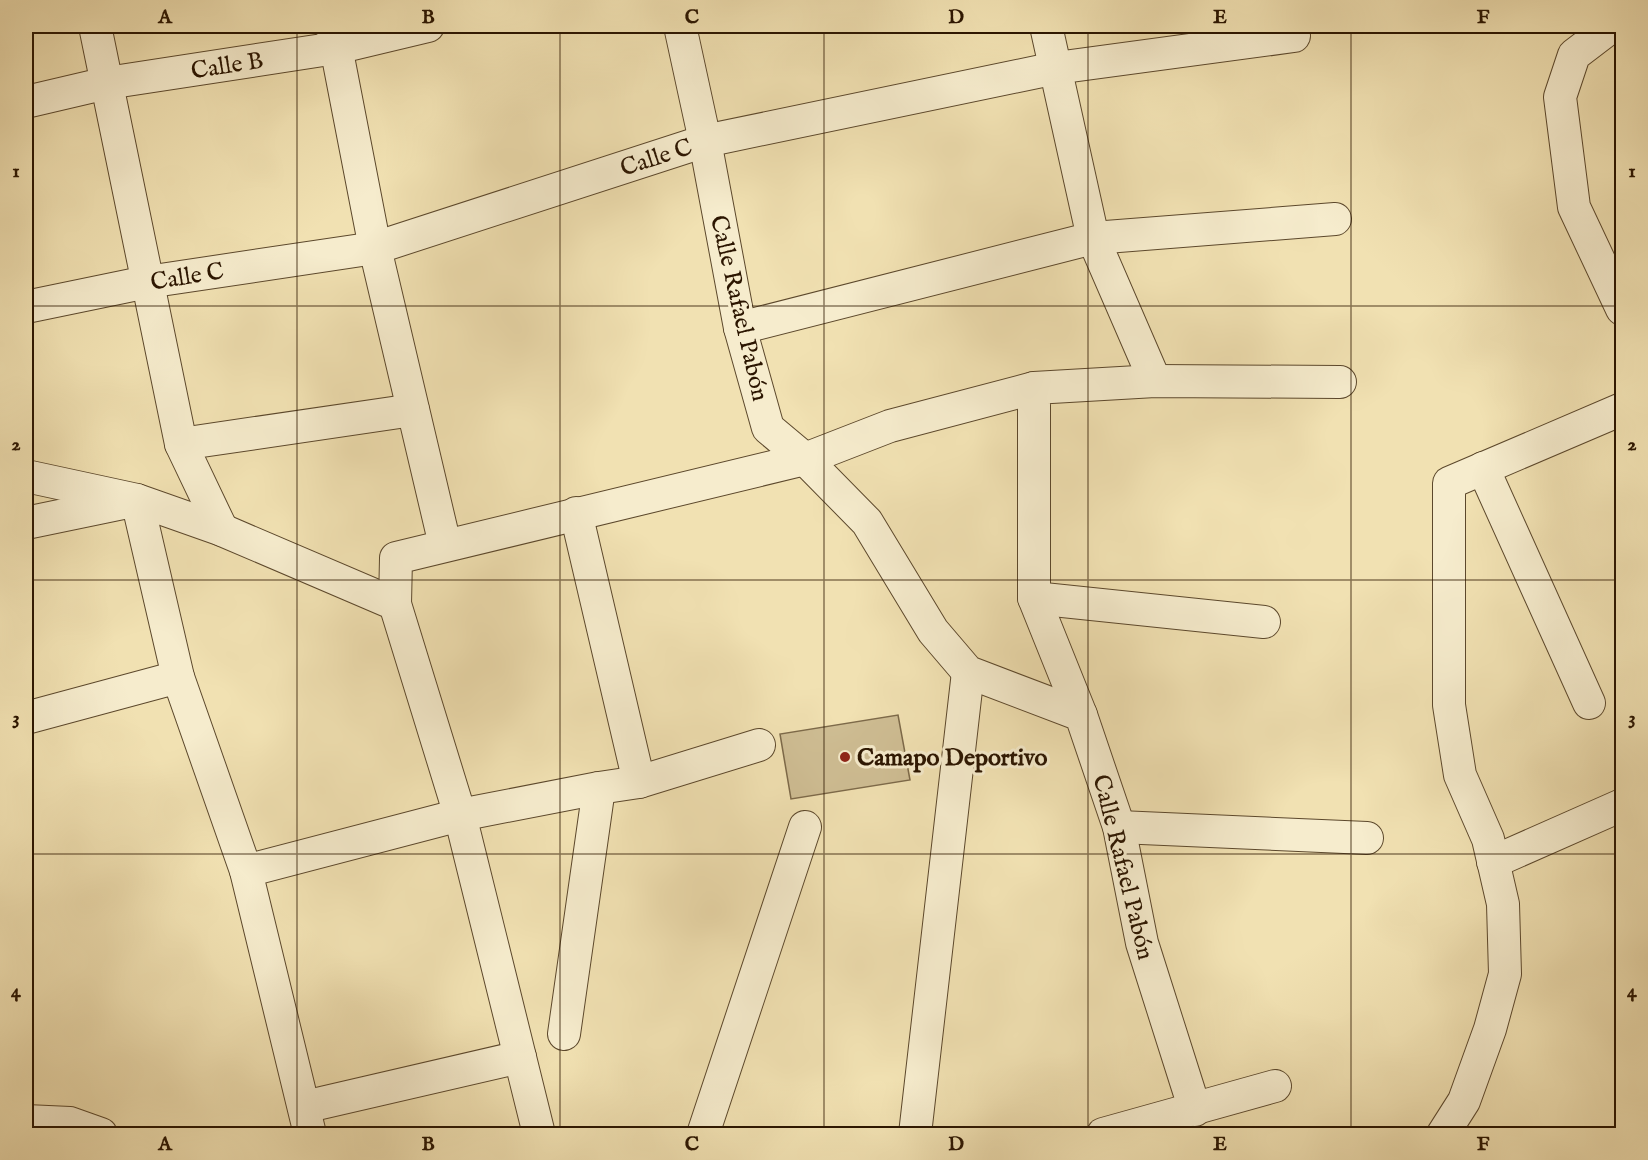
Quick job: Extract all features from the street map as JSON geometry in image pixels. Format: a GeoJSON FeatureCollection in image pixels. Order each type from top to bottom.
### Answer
{"type":"FeatureCollection","features":[{"type":"Feature","properties":{"kind":"street"},"geometry":{"type":"LineString","coordinates":[[95,26],[181,444],[222,530]]}},
{"type":"Feature","properties":{"kind":"street","name":"Calle B"},"geometry":{"type":"LineString","coordinates":[[26,102],[107,82],[334,37],[428,26]]}},
{"type":"Feature","properties":{"kind":"street","name":"Calle Rafael Pabón"},"geometry":{"type":"LineString","coordinates":[[680,26],[705,141],[740,328],[768,428],[804,459],[867,522],[933,631],[968,672],[1081,715],[1119,827],[1142,943],[1194,1110]]}},
{"type":"Feature","properties":{"kind":"street"},"geometry":{"type":"LineString","coordinates":[[1046,26],[1093,238],[1155,381]]}},
{"type":"Feature","properties":{"kind":"street"},"geometry":{"type":"LineString","coordinates":[[1612,26],[1575,55],[1560,97],[1574,207],[1623,309]]}},
{"type":"Feature","properties":{"kind":"street","name":"Calle C"},"geometry":{"type":"LineString","coordinates":[[26,307],[147,282],[375,248],[705,141],[1056,68],[1294,36]]}},
{"type":"Feature","properties":{"kind":"street"},"geometry":{"type":"LineString","coordinates":[[334,37],[375,248],[445,545]]}},
{"type":"Feature","properties":{"kind":"street"},"geometry":{"type":"LineString","coordinates":[[740,328],[1093,238],[1335,219]]}},
{"type":"Feature","properties":{"kind":"street"},"geometry":{"type":"LineString","coordinates":[[539,1134],[460,815],[395,604],[396,558],[804,459],[890,426],[1034,388],[1155,381],[1340,382]]}},
{"type":"Feature","properties":{"kind":"street"},"geometry":{"type":"LineString","coordinates":[[1034,388],[1034,598],[1081,715]]}},
{"type":"Feature","properties":{"kind":"street"},"geometry":{"type":"LineString","coordinates":[[1443,1134],[1464,1101],[1490,1029],[1505,974],[1503,904],[1488,839],[1460,774],[1449,705],[1449,483],[1623,409]]}},
{"type":"Feature","properties":{"kind":"street"},"geometry":{"type":"LineString","coordinates":[[181,444],[413,410]]}},
{"type":"Feature","properties":{"kind":"street"},"geometry":{"type":"LineString","coordinates":[[1483,468],[1589,703]]}},
{"type":"Feature","properties":{"kind":"street"},"geometry":{"type":"LineString","coordinates":[[26,476],[137,500],[222,530],[395,604]]}},
{"type":"Feature","properties":{"kind":"street"},"geometry":{"type":"LineString","coordinates":[[26,523],[137,500]]}},
{"type":"Feature","properties":{"kind":"street"},"geometry":{"type":"LineString","coordinates":[[137,500],[178,677],[246,872],[307,1121],[520,1057]]}},
{"type":"Feature","properties":{"kind":"street"},"geometry":{"type":"LineString","coordinates":[[576,513],[639,782]]}},
{"type":"Feature","properties":{"kind":"street"},"geometry":{"type":"LineString","coordinates":[[1034,598],[1264,622]]}},
{"type":"Feature","properties":{"kind":"street"},"geometry":{"type":"LineString","coordinates":[[915,1134],[968,672]]}},
{"type":"Feature","properties":{"kind":"street"},"geometry":{"type":"LineString","coordinates":[[26,718],[178,677]]}},
{"type":"Feature","properties":{"kind":"street"},"geometry":{"type":"LineString","coordinates":[[246,872],[460,815],[639,782],[759,745]]}},
{"type":"Feature","properties":{"kind":"street"},"geometry":{"type":"LineString","coordinates":[[564,1034],[598,788]]}},
{"type":"Feature","properties":{"kind":"street"},"geometry":{"type":"LineString","coordinates":[[1493,862],[1623,805]]}},
{"type":"Feature","properties":{"kind":"street"},"geometry":{"type":"LineString","coordinates":[[703,1134],[805,827]]}},
{"type":"Feature","properties":{"kind":"street"},"geometry":{"type":"LineString","coordinates":[[1119,827],[1367,838]]}},
{"type":"Feature","properties":{"kind":"street"},"geometry":{"type":"LineString","coordinates":[[1103,1134],[1275,1086]]}},
{"type":"Feature","properties":{"kind":"street"},"geometry":{"type":"LineString","coordinates":[[26,1120],[70,1123],[101,1134]]}},
{"type":"Feature","properties":{"kind":"shaded area","name":"Camapo Deportivo"},"geometry":{"type":"Polygon","coordinates":[[[898,715],[910,780],[791,799],[780,734],[898,715]]]}},
{"type":"Feature","properties":{"kind":"place","name":"Camapo Deportivo"},"geometry":{"type":"Point","coordinates":[845,757]}}]}
